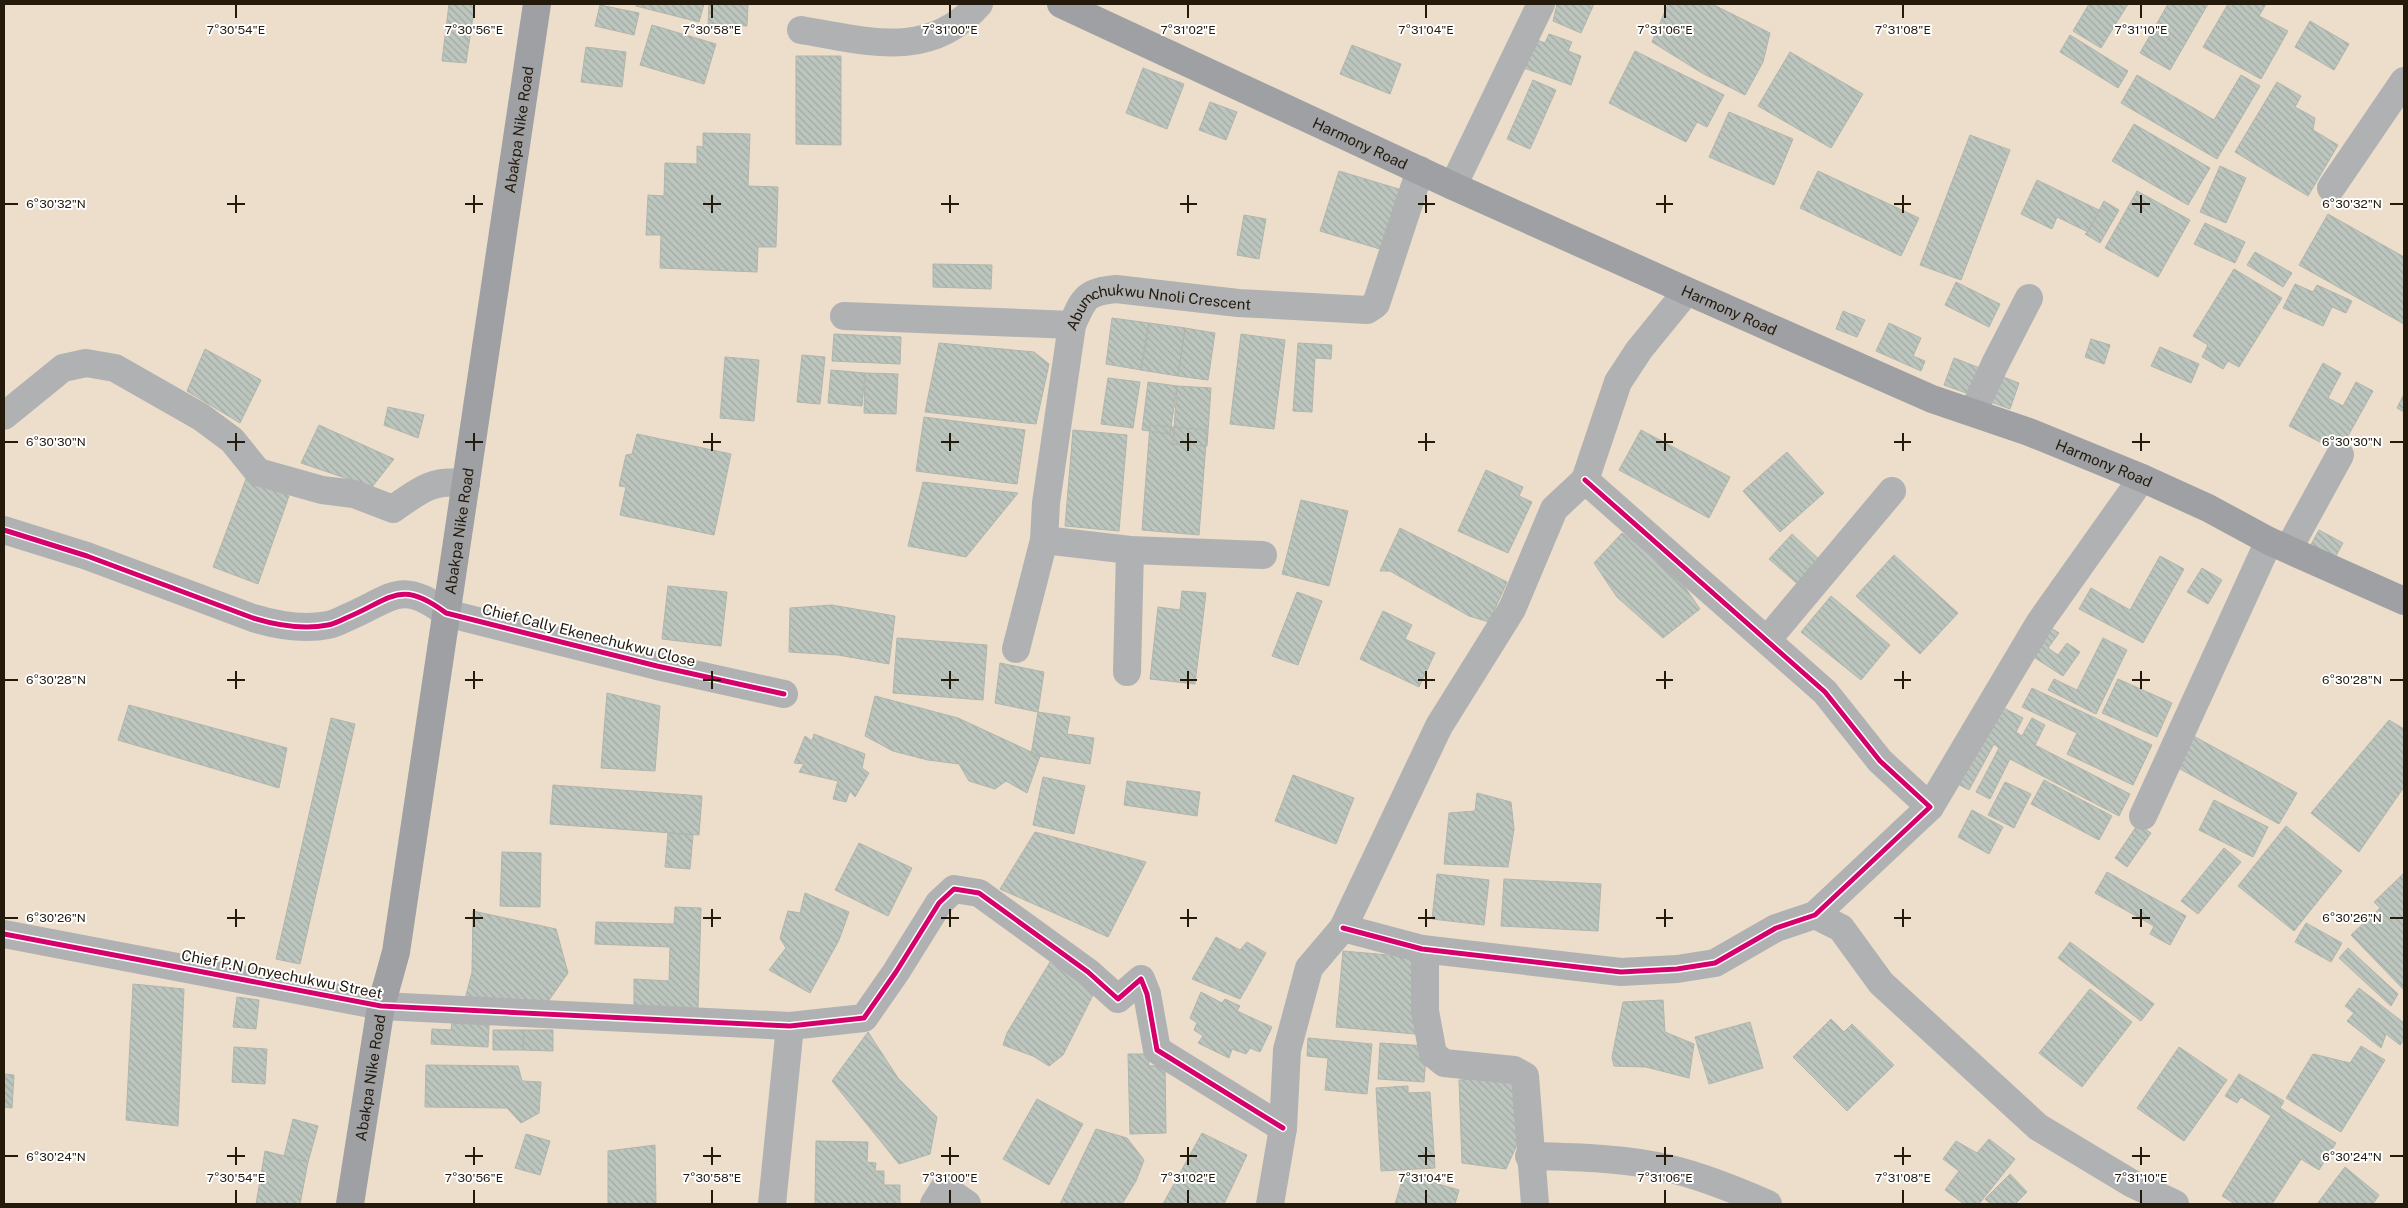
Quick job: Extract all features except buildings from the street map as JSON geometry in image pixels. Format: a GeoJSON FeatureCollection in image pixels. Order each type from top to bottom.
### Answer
{"type":"FeatureCollection","features":[{"type":"Feature","properties":{"kind":"main road","name":"Abakpa Nike Road"},"geometry":{"type":"LineString","coordinates":[[350,1204],[381,1006],[396,952],[537,4]]}},
{"type":"Feature","properties":{"kind":"main road","name":"Harmony Road"},"geometry":{"type":"LineString","coordinates":[[1061,4],[1453,186],[1687,291],[1932,399],[1974,412],[2142,478],[2208,508],[2279,544],[2404,601]]}},
{"type":"Feature","properties":{"kind":"street"},"geometry":{"type":"LineString","coordinates":[[801,30],[880,43],[910,44],[934,37],[951,29],[980,4]]}},
{"type":"Feature","properties":{"kind":"street"},"geometry":{"type":"LineString","coordinates":[[1453,186],[1541,4]]}},
{"type":"Feature","properties":{"kind":"street"},"geometry":{"type":"LineString","coordinates":[[2331,188],[2404,81]]}},
{"type":"Feature","properties":{"kind":"street","name":"Abumchukwu Nnoli Crescent"},"geometry":{"type":"LineString","coordinates":[[1016,650],[1044,540],[1046,503],[1072,325],[1083,299],[1099,290],[1116,289],[1238,303],[1367,310],[1376,304],[1420,170]]}},
{"type":"Feature","properties":{"kind":"street"},"geometry":{"type":"LineString","coordinates":[[1270,1204],[1283,1128],[1287,1050],[1309,968],[1342,928],[1439,726],[1512,609],[1554,509],[1585,480],[1618,382],[1639,350],[1687,291]]}},
{"type":"Feature","properties":{"kind":"street"},"geometry":{"type":"LineString","coordinates":[[1974,412],[1995,364],[2029,298]]}},
{"type":"Feature","properties":{"kind":"street"},"geometry":{"type":"LineString","coordinates":[[844,316],[1072,325]]}},
{"type":"Feature","properties":{"kind":"street"},"geometry":{"type":"LineString","coordinates":[[4,416],[63,368],[86,363],[114,368],[201,417],[232,440],[258,472],[322,490],[354,494],[393,509],[427,485],[451,481],[466,484]]}},
{"type":"Feature","properties":{"kind":"street"},"geometry":{"type":"LineString","coordinates":[[2143,816],[2279,544],[2340,455]]}},
{"type":"Feature","properties":{"kind":"street"},"geometry":{"type":"LineString","coordinates":[[1342,928],[1422,949],[1621,972],[1677,969],[1715,963],[1776,928],[1815,915],[1930,807],[2040,622],[2142,478]]}},
{"type":"Feature","properties":{"kind":"street"},"geometry":{"type":"LineString","coordinates":[[1585,480],[1825,692],[1880,761],[1930,807]]}},
{"type":"Feature","properties":{"kind":"street"},"geometry":{"type":"LineString","coordinates":[[1767,640],[1892,491]]}},
{"type":"Feature","properties":{"kind":"street"},"geometry":{"type":"LineString","coordinates":[[4,530],[87,556],[252,618],[280,626],[329,626],[392,596],[412,593],[427,598],[446,613]]}},
{"type":"Feature","properties":{"kind":"street"},"geometry":{"type":"LineString","coordinates":[[1044,540],[1130,550],[1263,555]]}},
{"type":"Feature","properties":{"kind":"street"},"geometry":{"type":"LineString","coordinates":[[1126,672],[1130,550]]}},
{"type":"Feature","properties":{"kind":"street","name":"Chief Cally Ekenechukwu Close"},"geometry":{"type":"LineString","coordinates":[[446,613],[657,666],[784,694]]}},
{"type":"Feature","properties":{"kind":"street","name":"Chief P.N Onyechukwu Street"},"geometry":{"type":"LineString","coordinates":[[4,934],[381,1006],[790,1026],[864,1018],[896,972],[939,903],[954,889],[979,893],[1088,972],[1118,999],[1141,979],[1147,994],[1156,1050],[1283,1128]]}},
{"type":"Feature","properties":{"kind":"street"},"geometry":{"type":"LineString","coordinates":[[1815,915],[1841,928],[1881,983],[2038,1127],[2131,1183],[2175,1204]]}},
{"type":"Feature","properties":{"kind":"street"},"geometry":{"type":"LineString","coordinates":[[1422,949],[1425,958],[1425,1011],[1433,1054],[1444,1063],[1514,1070],[1525,1076],[1529,1156],[1534,1204]]}},
{"type":"Feature","properties":{"kind":"street"},"geometry":{"type":"LineString","coordinates":[[772,1204],[790,1026]]}},
{"type":"Feature","properties":{"kind":"street"},"geometry":{"type":"LineString","coordinates":[[1529,1156],[1583,1157],[1669,1168],[1730,1187],[1768,1204]]}},
{"type":"Feature","properties":{"kind":"street"},"geometry":{"type":"LineString","coordinates":[[934,1204],[944,1188],[967,1204]]}},
{"type":"Feature","properties":{"kind":"cycle path"},"geometry":{"type":"LineString","coordinates":[[1343,928],[1422,949],[1621,972],[1677,969],[1715,963],[1776,928],[1815,915],[1930,807],[1880,761],[1825,692],[1585,480]]}},
{"type":"Feature","properties":{"kind":"cycle path"},"geometry":{"type":"LineString","coordinates":[[4,530],[87,556],[271,623],[299,627],[330,625],[386,599],[406,594],[417,596],[430,602],[446,613],[657,666],[784,694]]}},
{"type":"Feature","properties":{"kind":"cycle path"},"geometry":{"type":"LineString","coordinates":[[4,934],[381,1006],[790,1026],[864,1018],[896,972],[939,903],[954,889],[979,893],[1088,972],[1118,999],[1141,979],[1147,994],[1157,1050],[1283,1128]]}}]}
